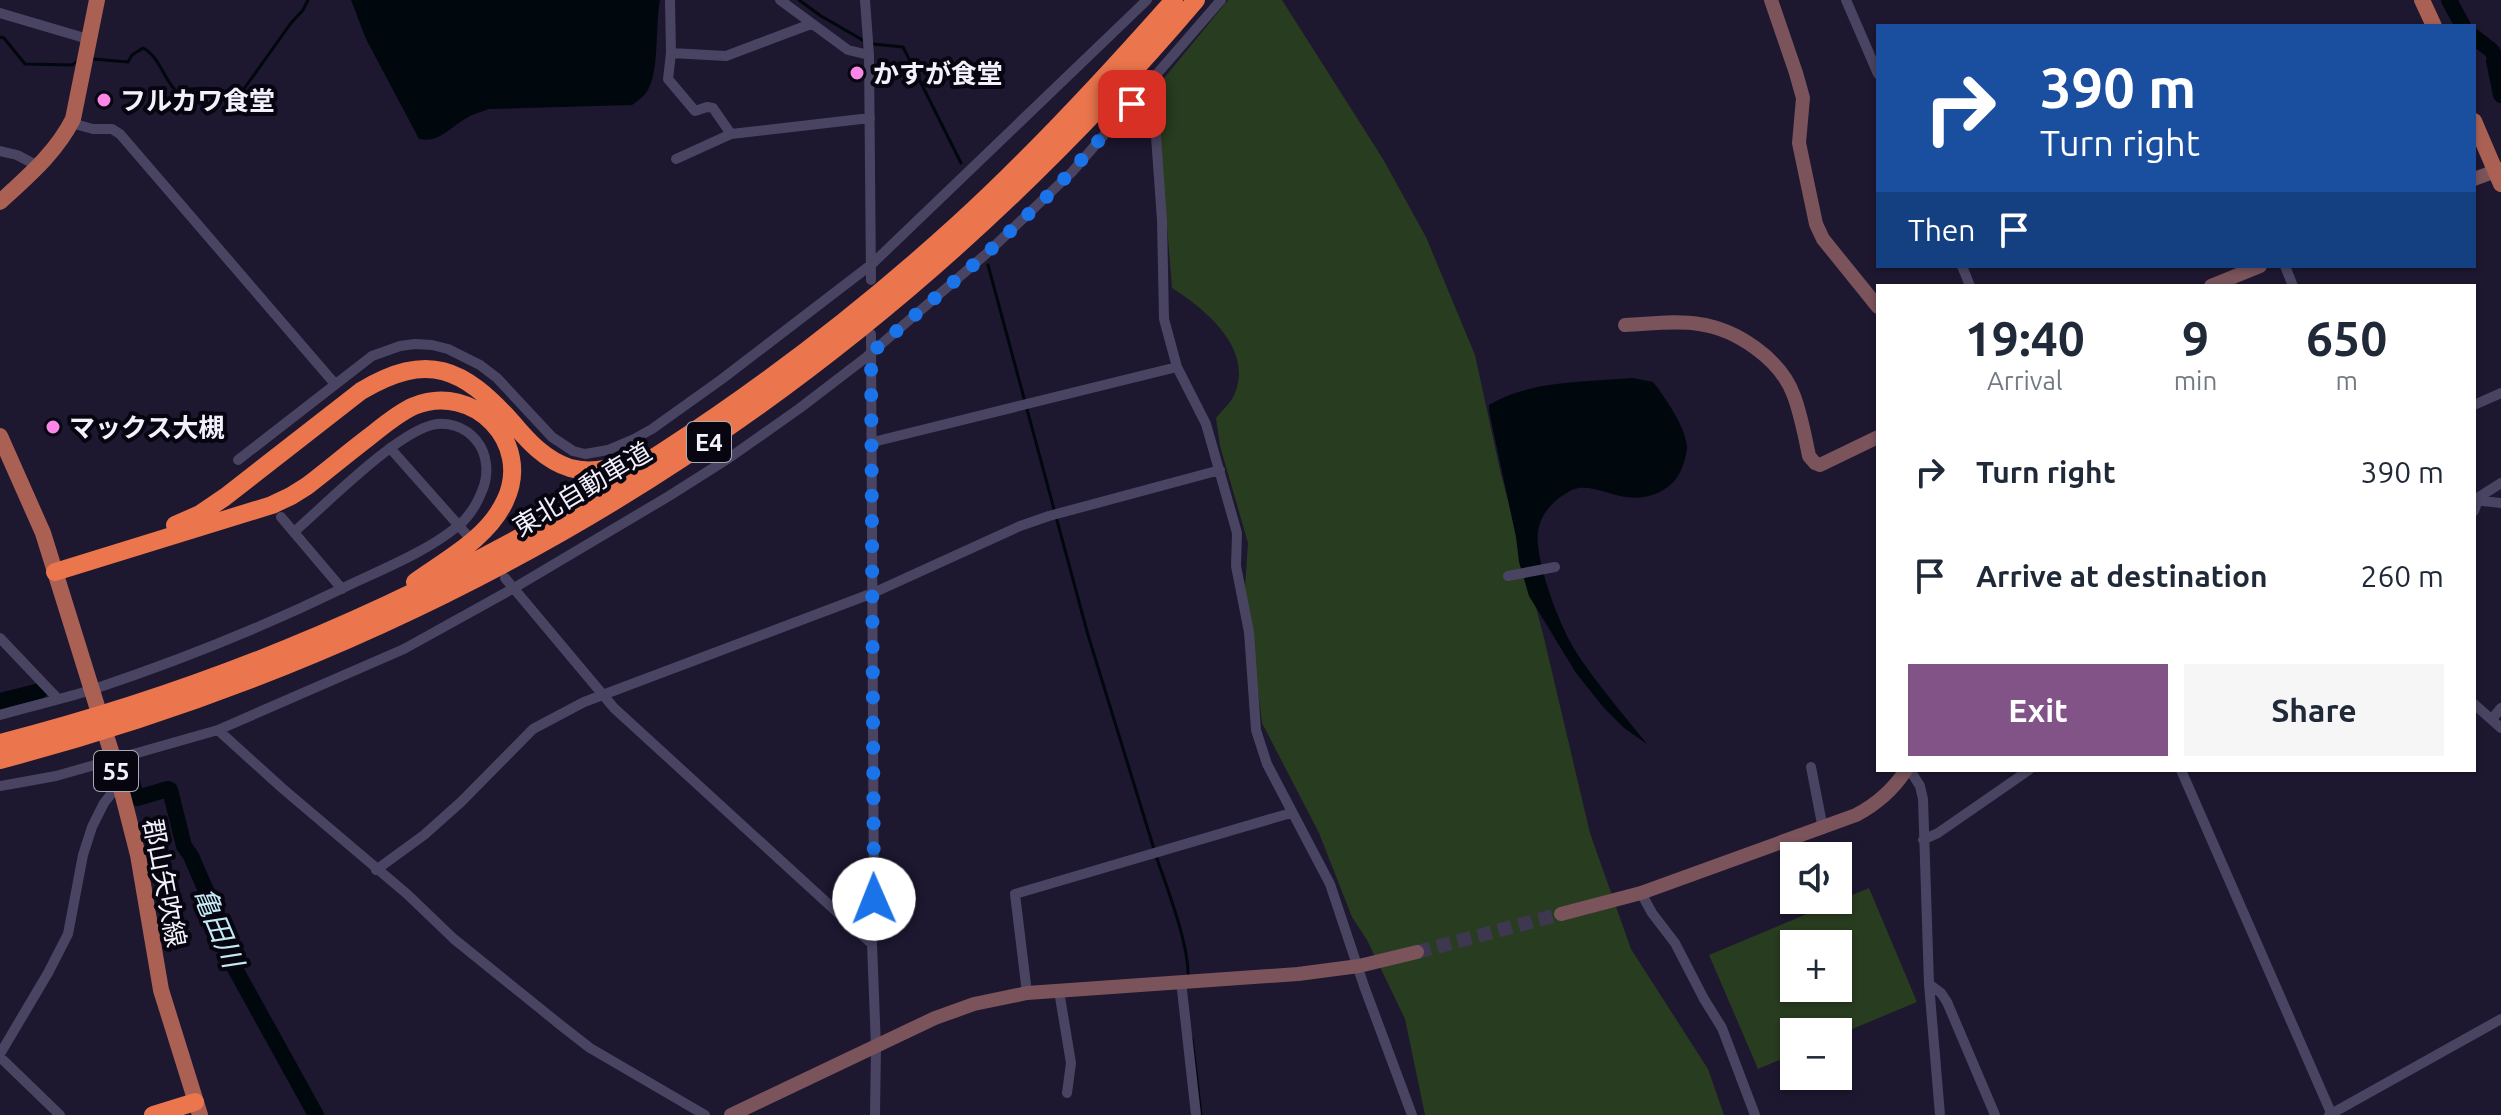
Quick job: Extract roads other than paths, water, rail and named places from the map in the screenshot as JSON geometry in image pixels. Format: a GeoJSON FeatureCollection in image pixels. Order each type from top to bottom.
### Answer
{"type":"FeatureCollection","features":[{"type":"Feature","properties":{"kind":"highway","name":"東北自動車道"},"geometry":{"type":"LineString","coordinates":[[114,720],[378,610],[516,540],[675,445],[809,350],[928,251],[1029,156],[1174,0]]}},
{"type":"Feature","properties":{"kind":"highway","name":"東北自動車道"},"geometry":{"type":"LineString","coordinates":[[0,760],[90,727],[274,672],[411,612],[552,538],[685,458],[818,362],[927,273],[1030,178],[1196,0]]}},
{"type":"Feature","properties":{"kind":"highway"},"geometry":{"type":"LineString","coordinates":[[54,567],[200,514],[361,391],[409,369],[435,369],[465,379],[483,393],[534,446],[569,468],[588,471],[618,466],[675,445]]}},
{"type":"Feature","properties":{"kind":"highway"},"geometry":{"type":"LineString","coordinates":[[54,567],[251,513],[291,496],[414,406],[442,401],[472,407],[493,422],[507,440],[512,469],[507,498],[499,514],[479,534],[378,610]]}},
{"type":"Feature","properties":{"kind":"highway","name":"東北自動車道"},"geometry":{"type":"LineString","coordinates":[[0,743],[90,727]]}},
{"type":"Feature","properties":{"kind":"highway"},"geometry":{"type":"LineString","coordinates":[[153,1115],[197,1111]]}},
{"type":"Feature","properties":{"kind":"main road"},"geometry":{"type":"LineString","coordinates":[[0,202],[66,134],[97,0]]}},
{"type":"Feature","properties":{"kind":"main road"},"geometry":{"type":"LineString","coordinates":[[2422,0],[2433,24]]}},
{"type":"Feature","properties":{"kind":"main road"},"geometry":{"type":"LineString","coordinates":[[2476,125],[2499,175]]}},
{"type":"Feature","properties":{"kind":"main road","name":"郡山矢吹線"},"geometry":{"type":"LineString","coordinates":[[0,436],[43,533],[114,761],[138,855],[161,990],[197,1111]]}},
{"type":"Feature","properties":{"kind":"street"},"geometry":{"type":"LineString","coordinates":[[670,0],[668,79],[695,111],[713,108],[731,134]]}},
{"type":"Feature","properties":{"kind":"street"},"geometry":{"type":"LineString","coordinates":[[780,0],[848,50],[869,55]]}},
{"type":"Feature","properties":{"kind":"street"},"geometry":{"type":"LineString","coordinates":[[865,0],[869,55],[871,280]]}},
{"type":"Feature","properties":{"kind":"street"},"geometry":{"type":"LineString","coordinates":[[238,460],[354,368],[400,346],[432,345],[459,352],[497,378],[515,406],[573,451],[585,454],[608,450],[652,429],[872,264],[1147,0]]}},
{"type":"Feature","properties":{"kind":"street"},"geometry":{"type":"LineString","coordinates":[[0,786],[56,776],[218,730],[404,649],[514,588],[729,458],[871,353],[986,254],[1072,172],[1221,0]]}},
{"type":"Feature","properties":{"kind":"street"},"geometry":{"type":"LineString","coordinates":[[1771,0],[1803,98],[1799,143],[1816,224],[1823,239],[1876,305]]}},
{"type":"Feature","properties":{"kind":"street"},"geometry":{"type":"LineString","coordinates":[[1846,0],[1876,69]]}},
{"type":"Feature","properties":{"kind":"street"},"geometry":{"type":"LineString","coordinates":[[0,13],[88,39]]}},
{"type":"Feature","properties":{"kind":"street"},"geometry":{"type":"LineString","coordinates":[[671,53],[726,56],[811,24]]}},
{"type":"Feature","properties":{"kind":"street"},"geometry":{"type":"LineString","coordinates":[[1152,81],[1162,220],[1164,319],[1177,367],[1206,424],[1237,533],[1236,566],[1249,632],[1256,730],[1267,764],[1330,884],[1412,1115]]}},
{"type":"Feature","properties":{"kind":"street"},"geometry":{"type":"LineString","coordinates":[[676,159],[731,134],[870,118]]}},
{"type":"Feature","properties":{"kind":"street"},"geometry":{"type":"LineString","coordinates":[[71,123],[93,129],[112,129],[120,134],[335,384]]}},
{"type":"Feature","properties":{"kind":"street"},"geometry":{"type":"LineString","coordinates":[[0,151],[17,155],[38,166]]}},
{"type":"Feature","properties":{"kind":"street"},"geometry":{"type":"LineString","coordinates":[[2476,179],[2499,175]]}},
{"type":"Feature","properties":{"kind":"street"},"geometry":{"type":"LineString","coordinates":[[2216,284],[2255,268]]}},
{"type":"Feature","properties":{"kind":"street"},"geometry":{"type":"LineString","coordinates":[[1625,325],[1697,323],[1718,328],[1750,344],[1773,364],[1794,394],[1809,456],[1815,463],[1820,465],[1876,438]]}},
{"type":"Feature","properties":{"kind":"street"},"geometry":{"type":"LineString","coordinates":[[871,334],[875,1115]]}},
{"type":"Feature","properties":{"kind":"street"},"geometry":{"type":"LineString","coordinates":[[873,442],[1177,367]]}},
{"type":"Feature","properties":{"kind":"street"},"geometry":{"type":"LineString","coordinates":[[2476,404],[2501,393]]}},
{"type":"Feature","properties":{"kind":"street"},"geometry":{"type":"LineString","coordinates":[[0,715],[92,690],[212,647],[410,555],[459,525],[471,512],[483,490],[486,460],[477,441],[453,425],[441,423],[419,429],[390,448],[294,532]]}},
{"type":"Feature","properties":{"kind":"street"},"geometry":{"type":"LineString","coordinates":[[477,441],[491,428]]}},
{"type":"Feature","properties":{"kind":"street"},"geometry":{"type":"LineString","coordinates":[[390,448],[468,536]]}},
{"type":"Feature","properties":{"kind":"street"},"geometry":{"type":"LineString","coordinates":[[376,870],[424,835],[461,802],[533,729],[584,702],[873,593],[1020,526],[1220,470]]}},
{"type":"Feature","properties":{"kind":"street"},"geometry":{"type":"LineString","coordinates":[[2476,503],[2501,483]]}},
{"type":"Feature","properties":{"kind":"street"},"geometry":{"type":"LineString","coordinates":[[2476,504],[2501,503]]}},
{"type":"Feature","properties":{"kind":"street"},"geometry":{"type":"LineString","coordinates":[[281,517],[342,589]]}},
{"type":"Feature","properties":{"kind":"street"},"geometry":{"type":"LineString","coordinates":[[1508,576],[1555,567]]}},
{"type":"Feature","properties":{"kind":"street"},"geometry":{"type":"LineString","coordinates":[[505,578],[614,708],[872,944]]}},
{"type":"Feature","properties":{"kind":"street"},"geometry":{"type":"LineString","coordinates":[[0,638],[58,699]]}},
{"type":"Feature","properties":{"kind":"street"},"geometry":{"type":"LineString","coordinates":[[2476,706],[2501,728]]}},
{"type":"Feature","properties":{"kind":"street"},"geometry":{"type":"LineString","coordinates":[[2492,719],[2501,708]]}},
{"type":"Feature","properties":{"kind":"street"},"geometry":{"type":"LineString","coordinates":[[218,730],[454,939],[590,1048],[705,1115]]}},
{"type":"Feature","properties":{"kind":"street"},"geometry":{"type":"LineString","coordinates":[[1811,767],[1823,829]]}},
{"type":"Feature","properties":{"kind":"street"},"geometry":{"type":"LineString","coordinates":[[1561,914],[1641,893],[1823,829],[1874,806],[1906,772]]}},
{"type":"Feature","properties":{"kind":"street"},"geometry":{"type":"LineString","coordinates":[[1909,772],[1922,790],[1929,984],[1940,1115]]}},
{"type":"Feature","properties":{"kind":"street"},"geometry":{"type":"LineString","coordinates":[[1923,840],[1938,833],[2026,772]]}},
{"type":"Feature","properties":{"kind":"street"},"geometry":{"type":"LineString","coordinates":[[2182,772],[2331,1115],[2501,1019]]}},
{"type":"Feature","properties":{"kind":"street"},"geometry":{"type":"LineString","coordinates":[[60,1115],[0,1055],[68,934],[83,855],[92,827],[104,803],[119,784]]}},
{"type":"Feature","properties":{"kind":"street"},"geometry":{"type":"LineString","coordinates":[[1027,993],[1015,894],[1291,813]]}},
{"type":"Feature","properties":{"kind":"street"},"geometry":{"type":"LineString","coordinates":[[1641,893],[1675,943],[1722,1028],[1755,1115]]}},
{"type":"Feature","properties":{"kind":"street"},"geometry":{"type":"LineString","coordinates":[[731,1115],[935,1018],[1027,993],[1298,974],[1359,966],[1417,952]]}},
{"type":"Feature","properties":{"kind":"street"},"geometry":{"type":"LineString","coordinates":[[1181,981],[1196,1115]]}},
{"type":"Feature","properties":{"kind":"street"},"geometry":{"type":"LineString","coordinates":[[1929,984],[1944,997],[1995,1115]]}},
{"type":"Feature","properties":{"kind":"street"},"geometry":{"type":"LineString","coordinates":[[1059,991],[1071,1063],[1067,1093]]}},
{"type":"Feature","properties":{"kind":"waterway"},"geometry":{"type":"LineString","coordinates":[[93,59],[128,62],[143,48],[154,57],[176,91],[215,89],[236,100],[308,0]]}},
{"type":"Feature","properties":{"kind":"waterway"},"geometry":{"type":"LineString","coordinates":[[799,0],[866,42]]}},
{"type":"Feature","properties":{"kind":"waterway"},"geometry":{"type":"LineString","coordinates":[[2449,0],[2462,24]]}},
{"type":"Feature","properties":{"kind":"waterway"},"geometry":{"type":"LineString","coordinates":[[0,37],[25,64],[72,65],[78,61]]}},
{"type":"Feature","properties":{"kind":"waterway"},"geometry":{"type":"LineString","coordinates":[[2476,39],[2495,56],[2501,95]]}},
{"type":"Feature","properties":{"kind":"waterway"},"geometry":{"type":"LineString","coordinates":[[873,44],[903,47],[961,163]]}},
{"type":"Feature","properties":{"kind":"waterway"},"geometry":{"type":"LineString","coordinates":[[988,265],[1088,635],[1154,849]]}},
{"type":"Feature","properties":{"kind":"waterway","name":"亀田川"},"geometry":{"type":"LineString","coordinates":[[0,701],[40,691]]}},
{"type":"Feature","properties":{"kind":"waterway","name":"亀田川"},"geometry":{"type":"LineString","coordinates":[[127,767],[137,798],[170,790],[184,846],[231,948],[228,956],[316,1115]]}},
{"type":"Feature","properties":{"kind":"waterway"},"geometry":{"type":"LineString","coordinates":[[1156,856],[1181,933],[1188,976]]}},
{"type":"Feature","properties":{"kind":"waterway"},"geometry":{"type":"LineString","coordinates":[[1192,1039],[1201,1115]]}},
{"type":"Feature","properties":{"kind":"tunnel"},"geometry":{"type":"LineString","coordinates":[[1417,952],[1561,914]]}},
{"type":"Feature","properties":{"kind":"place","name":"かすが食堂"},"geometry":{"type":"Point","coordinates":[857,73]}},
{"type":"Feature","properties":{"kind":"place","name":"フルカワ食堂"},"geometry":{"type":"Point","coordinates":[104,100]}},
{"type":"Feature","properties":{"kind":"place","name":"マックス大槻"},"geometry":{"type":"Point","coordinates":[53,427]}}]}
